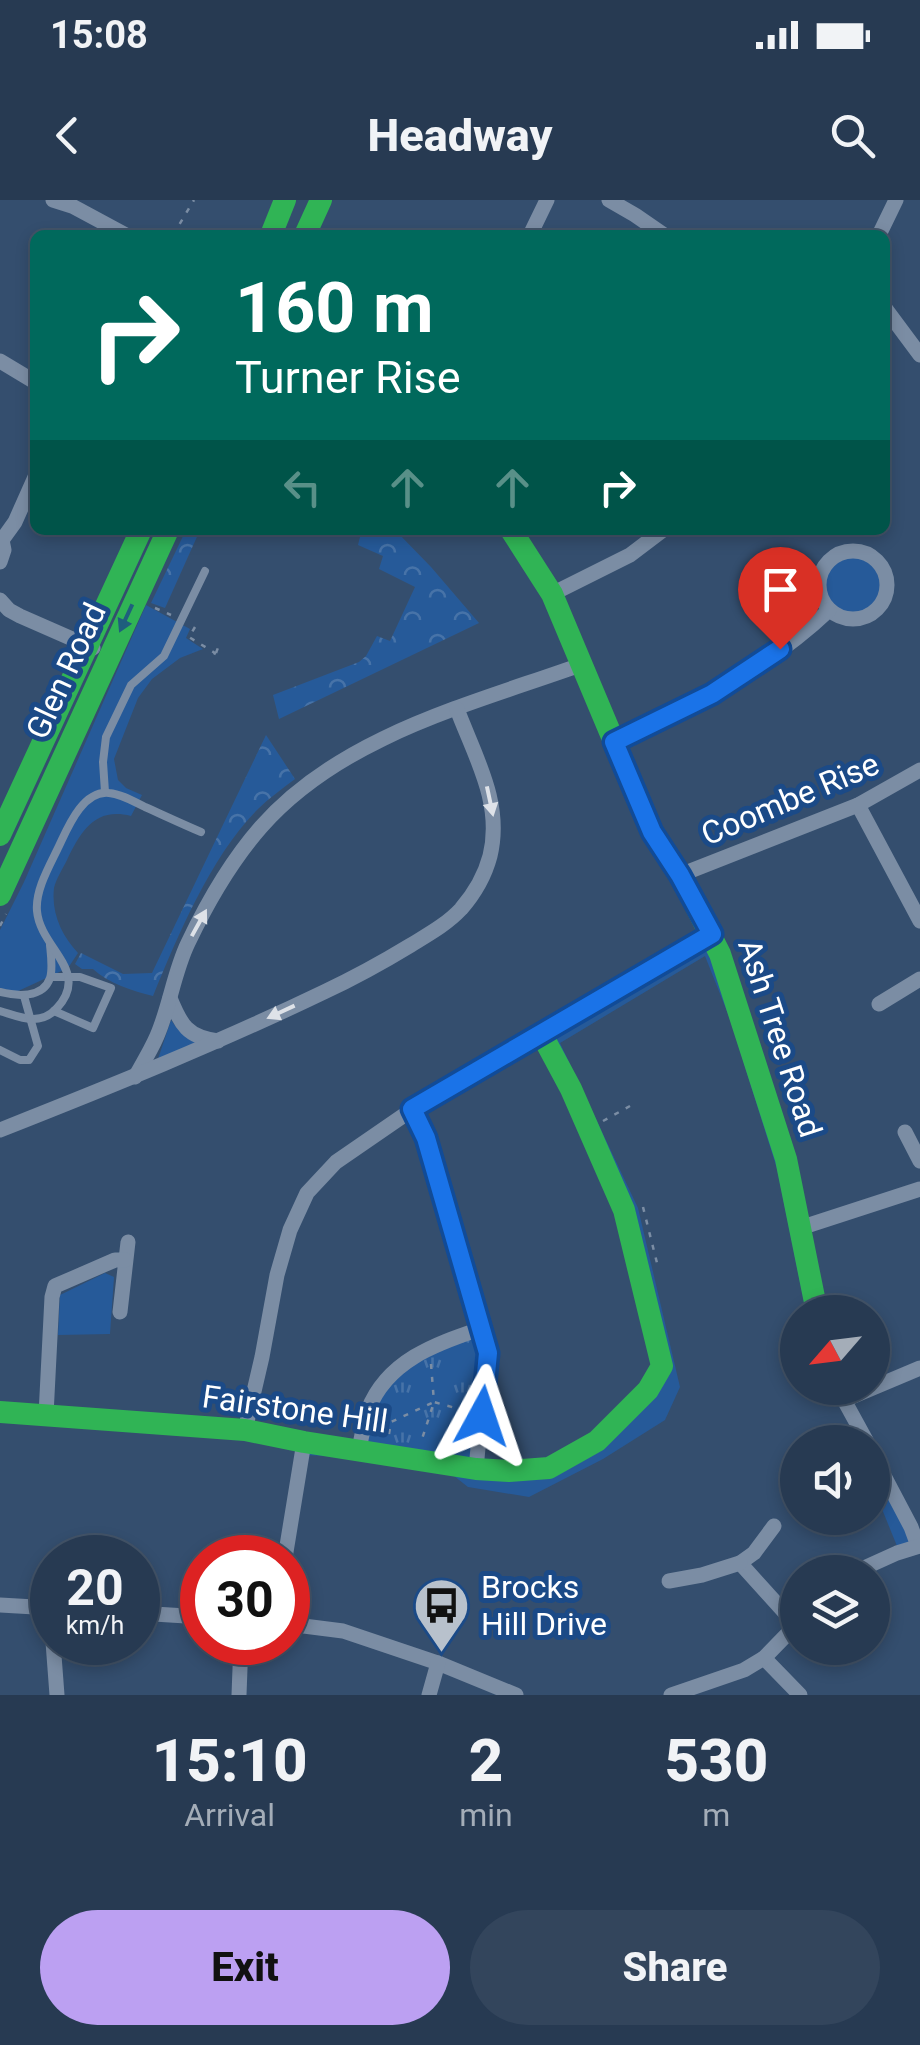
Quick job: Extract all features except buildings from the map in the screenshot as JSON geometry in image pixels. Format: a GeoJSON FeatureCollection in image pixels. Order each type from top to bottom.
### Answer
{"type":"FeatureCollection","features":[{"type":"Feature","properties":{"kind":"main road"},"geometry":{"type":"LineString","coordinates":[[272,230],[285,200]]}},
{"type":"Feature","properties":{"kind":"main road"},"geometry":{"type":"LineString","coordinates":[[307,230],[320,200]]}},
{"type":"Feature","properties":{"kind":"main road","name":"Glen Road"},"geometry":{"type":"LineString","coordinates":[[0,835],[139,535]]}},
{"type":"Feature","properties":{"kind":"main road","name":"Glen Road"},"geometry":{"type":"LineString","coordinates":[[0,895],[166,535]]}},
{"type":"Feature","properties":{"kind":"main road","name":"Ash Tree Road"},"geometry":{"type":"LineString","coordinates":[[514,535],[552,594],[652,832],[712,934],[786,1159],[813,1295]]}},
{"type":"Feature","properties":{"kind":"main road","name":"Fairstone Hill"},"geometry":{"type":"LineString","coordinates":[[0,1412],[245,1430],[476,1470],[550,1468],[597,1441],[648,1390],[662,1366],[624,1210],[571,1089],[541,1033]]}},
{"type":"Feature","properties":{"kind":"street"},"geometry":{"type":"LineString","coordinates":[[53,200],[117,230]]}},
{"type":"Feature","properties":{"kind":"street"},"geometry":{"type":"LineString","coordinates":[[532,230],[547,200]]}},
{"type":"Feature","properties":{"kind":"street"},"geometry":{"type":"LineString","coordinates":[[608,200],[657,230]]}},
{"type":"Feature","properties":{"kind":"street"},"geometry":{"type":"LineString","coordinates":[[881,230],[896,200]]}},
{"type":"Feature","properties":{"kind":"street"},"geometry":{"type":"LineString","coordinates":[[890,315],[920,355]]}},
{"type":"Feature","properties":{"kind":"street"},"geometry":{"type":"LineString","coordinates":[[0,361],[30,379]]}},
{"type":"Feature","properties":{"kind":"street"},"geometry":{"type":"LineString","coordinates":[[0,562],[4,550],[1,540],[15,522],[30,488]]}},
{"type":"Feature","properties":{"kind":"street"},"geometry":{"type":"LineString","coordinates":[[552,594],[630,554],[656,535]]}},
{"type":"Feature","properties":{"kind":"street"},"geometry":{"type":"LineString","coordinates":[[842,552],[873,557],[886,576],[887,587],[878,608],[858,618],[828,610],[819,587],[824,566],[842,552]]}},
{"type":"Feature","properties":{"kind":"street"},"geometry":{"type":"LineString","coordinates":[[0,600],[20,616],[109,655]]}},
{"type":"Feature","properties":{"kind":"street"},"geometry":{"type":"LineString","coordinates":[[614,742],[712,694],[828,610]]}},
{"type":"Feature","properties":{"kind":"street"},"geometry":{"type":"LineString","coordinates":[[136,1077],[157,1037],[187,945],[242,851],[262,826],[304,788],[387,736],[584,664]]}},
{"type":"Feature","properties":{"kind":"street"},"geometry":{"type":"LineString","coordinates":[[0,1130],[136,1077],[370,970],[442,926],[460,910],[484,874],[494,818],[486,782],[458,710]]}},
{"type":"Feature","properties":{"kind":"street","name":"Coombe Rise"},"geometry":{"type":"LineString","coordinates":[[680,875],[858,805],[920,770]]}},
{"type":"Feature","properties":{"kind":"street"},"geometry":{"type":"LineString","coordinates":[[858,805],[920,921]]}},
{"type":"Feature","properties":{"kind":"street"},"geometry":{"type":"LineString","coordinates":[[245,1430],[290,1230],[307,1193],[336,1162],[412,1109],[712,934]]}},
{"type":"Feature","properties":{"kind":"street"},"geometry":{"type":"LineString","coordinates":[[879,1004],[920,979]]}},
{"type":"Feature","properties":{"kind":"street"},"geometry":{"type":"LineString","coordinates":[[170,998],[179,1020],[190,1032],[201,1039],[218,1041]]}},
{"type":"Feature","properties":{"kind":"street"},"geometry":{"type":"LineString","coordinates":[[412,1109],[426,1138],[488,1353],[476,1470]]}},
{"type":"Feature","properties":{"kind":"street"},"geometry":{"type":"LineString","coordinates":[[905,1132],[920,1161]]}},
{"type":"Feature","properties":{"kind":"street"},"geometry":{"type":"LineString","coordinates":[[800,1228],[920,1189]]}},
{"type":"Feature","properties":{"kind":"street"},"geometry":{"type":"LineString","coordinates":[[120,1312],[128,1242]]}},
{"type":"Feature","properties":{"kind":"street"},"geometry":{"type":"LineString","coordinates":[[46,1415],[52,1297],[49,1282],[124,1260]]}},
{"type":"Feature","properties":{"kind":"street"},"geometry":{"type":"LineString","coordinates":[[359,1449],[368,1409],[385,1380],[430,1346],[480,1328]]}},
{"type":"Feature","properties":{"kind":"street"},"geometry":{"type":"LineString","coordinates":[[890,1378],[920,1368]]}},
{"type":"Feature","properties":{"kind":"street"},"geometry":{"type":"LineString","coordinates":[[288,1535],[304,1442]]}},
{"type":"Feature","properties":{"kind":"street"},"geometry":{"type":"LineString","coordinates":[[890,1488],[919,1546],[890,1557]]}},
{"type":"Feature","properties":{"kind":"street"},"geometry":{"type":"LineString","coordinates":[[669,1581],[740,1563],[754,1553],[774,1526]]}},
{"type":"Feature","properties":{"kind":"street"},"geometry":{"type":"LineString","coordinates":[[740,1563],[780,1606]]}},
{"type":"Feature","properties":{"kind":"street"},"geometry":{"type":"LineString","coordinates":[[0,1605],[30,1607]]}},
{"type":"Feature","properties":{"kind":"street"},"geometry":{"type":"LineString","coordinates":[[310,1627],[343,1631],[438,1662],[516,1695]]}},
{"type":"Feature","properties":{"kind":"street"},"geometry":{"type":"LineString","coordinates":[[671,1695],[744,1670],[780,1642]]}},
{"type":"Feature","properties":{"kind":"street"},"geometry":{"type":"LineString","coordinates":[[764,1658],[800,1695]]}},
{"type":"Feature","properties":{"kind":"street"},"geometry":{"type":"LineString","coordinates":[[429,1695],[438,1662]]}},
{"type":"Feature","properties":{"kind":"street"},"geometry":{"type":"LineString","coordinates":[[55,1665],[57,1695]]}},
{"type":"Feature","properties":{"kind":"street"},"geometry":{"type":"LineString","coordinates":[[239,1695],[240,1665]]}},
{"type":"Feature","properties":{"kind":"lane"},"geometry":{"type":"LineString","coordinates":[[105,792],[106,737],[131,685],[164,656],[205,571]]}},
{"type":"Feature","properties":{"kind":"lane"},"geometry":{"type":"LineString","coordinates":[[1,1011],[33,1020],[44,1017],[54,1011],[66,992],[70,977],[42,931],[36,908],[43,881],[79,810],[90,798],[105,792],[123,796],[201,832]]}},
{"type":"Feature","properties":{"kind":"lane"},"geometry":{"type":"LineString","coordinates":[[0,992],[24,996],[44,987],[51,977],[50,946]]}},
{"type":"Feature","properties":{"kind":"lane"},"geometry":{"type":"LineString","coordinates":[[51,977],[89,978],[111,988],[93,1028],[54,1011]]}},
{"type":"Feature","properties":{"kind":"lane"},"geometry":{"type":"LineString","coordinates":[[0,1050],[29,1060],[38,1046],[24,996]]}},
{"type":"Feature","properties":{"kind":"path"},"geometry":{"type":"LineString","coordinates":[[177,230],[194,200]]}},
{"type":"Feature","properties":{"kind":"path"},"geometry":{"type":"LineString","coordinates":[[195,627],[189,637],[214,653]]}},
{"type":"Feature","properties":{"kind":"path"},"geometry":{"type":"LineString","coordinates":[[211,660],[219,646]]}},
{"type":"Feature","properties":{"kind":"path"},"geometry":{"type":"LineString","coordinates":[[588,1128],[630,1106]]}},
{"type":"Feature","properties":{"kind":"path"},"geometry":{"type":"LineString","coordinates":[[639,1199],[658,1269]]}},
{"type":"Feature","properties":{"kind":"path"},"geometry":{"type":"LineString","coordinates":[[415,1460],[434,1402],[430,1346]]}},
{"type":"Feature","properties":{"kind":"path"},"geometry":{"type":"LineString","coordinates":[[385,1455],[391,1422],[434,1402],[482,1416]]}},
{"type":"Feature","properties":{"kind":"green space"},"geometry":{"type":"Polygon","coordinates":[[[184,535],[198,535],[165,608],[151,603],[184,535]]]}},
{"type":"Feature","properties":{"kind":"green space"},"geometry":{"type":"Polygon","coordinates":[[[356,535],[400,535],[479,623],[279,719],[273,695],[359,662],[377,636],[390,641],[415,587],[379,569],[383,556],[358,545],[360,537],[356,535]]]}},
{"type":"Feature","properties":{"kind":"green space"},"geometry":{"type":"Polygon","coordinates":[[[852,557],[872,565],[880,585],[872,605],[852,613],[832,605],[824,585],[832,565],[852,557]]]}},
{"type":"Feature","properties":{"kind":"green space"},"geometry":{"type":"Polygon","coordinates":[[[146,605],[190,629],[186,638],[203,649],[180,658],[152,679],[138,698],[114,759],[118,780],[142,795],[131,816],[108,815],[84,831],[56,881],[56,915],[78,953],[68,968],[16,992],[0,994],[0,930],[146,605]]]}},
{"type":"Feature","properties":{"kind":"green space"},"geometry":{"type":"Polygon","coordinates":[[[266,735],[295,779],[258,809],[225,849],[185,922],[153,996],[75,964],[81,953],[123,974],[152,973],[266,735]]]}},
{"type":"Feature","properties":{"kind":"green space"},"geometry":{"type":"Polygon","coordinates":[[[712,934],[786,1159],[804,1295],[777,1169],[730,1019],[705,956],[560,1043],[638,1208],[680,1387],[665,1420],[603,1459],[529,1497],[468,1487],[449,1472],[378,1458],[303,1455],[304,1442],[509,1471],[597,1441],[662,1366],[624,1210],[541,1033],[712,934]]]}},
{"type":"Feature","properties":{"kind":"green space"},"geometry":{"type":"Polygon","coordinates":[[[171,1020],[198,1044],[158,1059],[171,1020]]]}},
{"type":"Feature","properties":{"kind":"green space"},"geometry":{"type":"Polygon","coordinates":[[[105,1273],[114,1277],[110,1334],[58,1335],[60,1295],[105,1273]]]}},
{"type":"Feature","properties":{"kind":"green space"},"geometry":{"type":"Polygon","coordinates":[[[480,1329],[487,1353],[476,1469],[359,1449],[385,1380],[480,1329]]]}},
{"type":"Feature","properties":{"kind":"green space"},"geometry":{"type":"Polygon","coordinates":[[[890,1490],[918,1546],[897,1546],[890,1529],[890,1490]]]}},
{"type":"Feature","properties":{"kind":"traffic: fast"},"geometry":{"type":"LineString","coordinates":[[273,230],[285,200]]}},
{"type":"Feature","properties":{"kind":"traffic: fast"},"geometry":{"type":"LineString","coordinates":[[307,230],[321,200]]}},
{"type":"Feature","properties":{"kind":"traffic: fast"},"geometry":{"type":"LineString","coordinates":[[0,835],[139,535]]}},
{"type":"Feature","properties":{"kind":"traffic: fast"},"geometry":{"type":"LineString","coordinates":[[0,895],[166,535]]}},
{"type":"Feature","properties":{"kind":"traffic: fast"},"geometry":{"type":"LineString","coordinates":[[514,535],[552,594],[652,832],[680,875],[720,954],[786,1159],[814,1295]]}},
{"type":"Feature","properties":{"kind":"traffic: fast"},"geometry":{"type":"LineString","coordinates":[[0,1412],[245,1430],[476,1469],[509,1471],[549,1468],[597,1441],[648,1390],[662,1366],[624,1210],[571,1089],[541,1033]]}},
{"type":"Feature","properties":{"kind":"place","name":"Brocks Hill Drive"},"geometry":{"type":"Point","coordinates":[442,1654]}},
{"type":"Feature","properties":{"kind":"route"},"geometry":{"type":"LineString","coordinates":[[482,1416],[488,1353],[426,1138],[412,1109],[712,934],[652,832],[614,742],[712,694],[780,649]]}}]}
